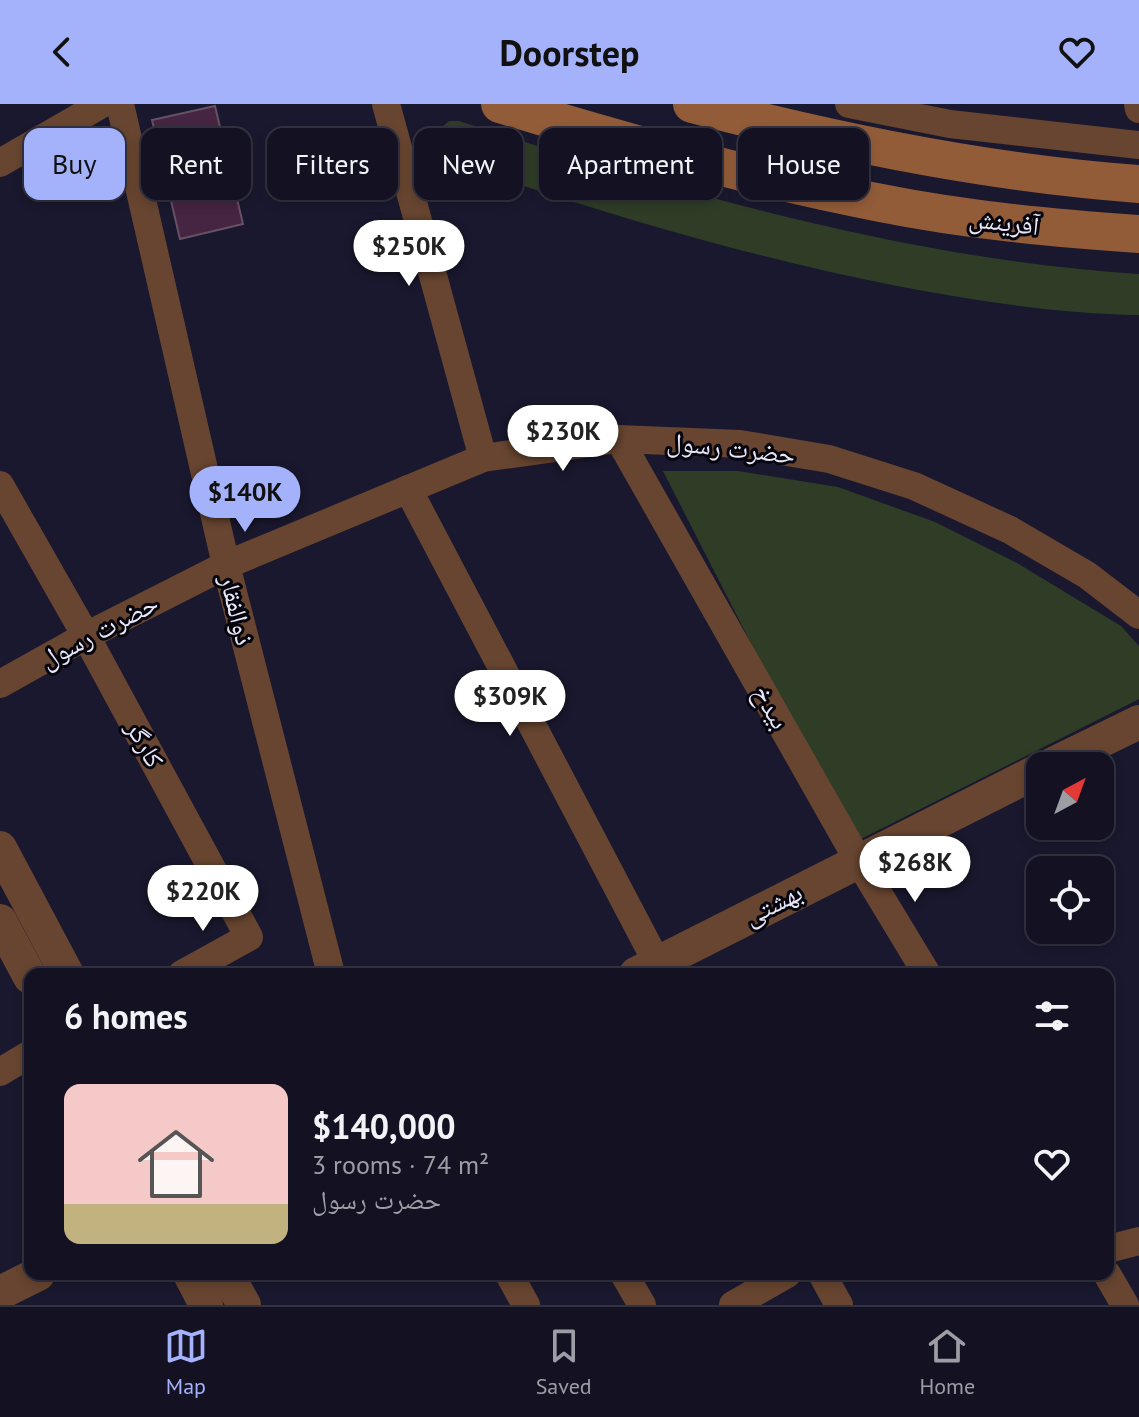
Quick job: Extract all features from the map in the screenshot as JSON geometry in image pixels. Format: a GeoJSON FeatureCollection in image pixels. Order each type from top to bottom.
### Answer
{"type":"FeatureCollection","features":[{"type":"Feature","properties":{"kind":"main road","name":"آفرینش"},"geometry":{"type":"LineString","coordinates":[[500,104],[748,174],[881,203],[1029,226],[1139,234]]}},
{"type":"Feature","properties":{"kind":"main road","name":"آفرینش"},"geometry":{"type":"LineString","coordinates":[[692,104],[851,144],[971,166],[1139,184]]}},
{"type":"Feature","properties":{"kind":"street"},"geometry":{"type":"LineString","coordinates":[[1,161],[102,104]]}},
{"type":"Feature","properties":{"kind":"street","name":"ذوالفقار"},"geometry":{"type":"LineString","coordinates":[[120,104],[226,565],[329,968]]}},
{"type":"Feature","properties":{"kind":"street"},"geometry":{"type":"LineString","coordinates":[[386,104],[483,458]]}},
{"type":"Feature","properties":{"kind":"street"},"geometry":{"type":"LineString","coordinates":[[849,104],[948,114],[1139,145]]}},
{"type":"Feature","properties":{"kind":"street","name":"حضرت رسول"},"geometry":{"type":"LineString","coordinates":[[0,684],[86,636],[226,565],[483,458],[619,439],[740,444],[829,459],[914,486],[1010,530],[1087,575],[1139,615]]}},
{"type":"Feature","properties":{"kind":"street","name":"بیدخ"},"geometry":{"type":"LineString","coordinates":[[619,439],[858,860],[923,968]]}},
{"type":"Feature","properties":{"kind":"street","name":"کارگر"},"geometry":{"type":"LineString","coordinates":[[0,485],[86,636],[249,937],[193,968]]}},
{"type":"Feature","properties":{"kind":"street"},"geometry":{"type":"LineString","coordinates":[[408,489],[651,968]]}},
{"type":"Feature","properties":{"kind":"street"},"geometry":{"type":"LineString","coordinates":[[1078,752],[1139,722]]}},
{"type":"Feature","properties":{"kind":"street","name":"بهشتی"},"geometry":{"type":"LineString","coordinates":[[656,968],[858,860],[1026,777]]}},
{"type":"Feature","properties":{"kind":"street"},"geometry":{"type":"LineString","coordinates":[[0,848],[55,968]]}},
{"type":"Feature","properties":{"kind":"street"},"geometry":{"type":"LineString","coordinates":[[0,921],[25,968]]}},
{"type":"Feature","properties":{"kind":"street"},"geometry":{"type":"LineString","coordinates":[[0,1072],[24,1058]]}},
{"type":"Feature","properties":{"kind":"street"},"geometry":{"type":"LineString","coordinates":[[1114,1247],[1139,1241]]}},
{"type":"Feature","properties":{"kind":"street"},"geometry":{"type":"LineString","coordinates":[[0,1293],[26,1280]]}},
{"type":"Feature","properties":{"kind":"street"},"geometry":{"type":"LineString","coordinates":[[193,1280],[206,1305]]}},
{"type":"Feature","properties":{"kind":"street"},"geometry":{"type":"LineString","coordinates":[[230,1280],[244,1305]]}},
{"type":"Feature","properties":{"kind":"street"},"geometry":{"type":"LineString","coordinates":[[512,1280],[526,1305]]}},
{"type":"Feature","properties":{"kind":"street"},"geometry":{"type":"LineString","coordinates":[[627,1280],[642,1305]]}},
{"type":"Feature","properties":{"kind":"street"},"geometry":{"type":"LineString","coordinates":[[733,1305],[777,1280]]}},
{"type":"Feature","properties":{"kind":"street"},"geometry":{"type":"LineString","coordinates":[[1110,1280],[1125,1305]]}},
{"type":"Feature","properties":{"kind":"green space"},"geometry":{"type":"Polygon","coordinates":[[[449,121],[459,121],[481,128],[442,128],[449,121]]]}},
{"type":"Feature","properties":{"kind":"green space"},"geometry":{"type":"Polygon","coordinates":[[[523,141],[539,146],[539,191],[523,186],[523,141]]]}},
{"type":"Feature","properties":{"kind":"green space"},"geometry":{"type":"Polygon","coordinates":[[[567,200],[721,200],[880,238],[966,254],[1139,274],[1139,315],[1048,309],[927,292],[782,261],[567,200]]]}},
{"type":"Feature","properties":{"kind":"green space"},"geometry":{"type":"Polygon","coordinates":[[[663,471],[738,471],[838,487],[935,522],[1017,563],[1121,626],[1139,646],[1139,699],[1034,752],[1026,752],[1026,756],[853,843],[663,471]]]}},
{"type":"Feature","properties":{"kind":"building"},"geometry":{"type":"Polygon","coordinates":[[[215,106],[220,128],[154,128],[152,120],[215,106]]]}},
{"type":"Feature","properties":{"kind":"building"},"geometry":{"type":"Polygon","coordinates":[[[171,200],[237,200],[243,224],[180,239],[171,200]]]}}]}
